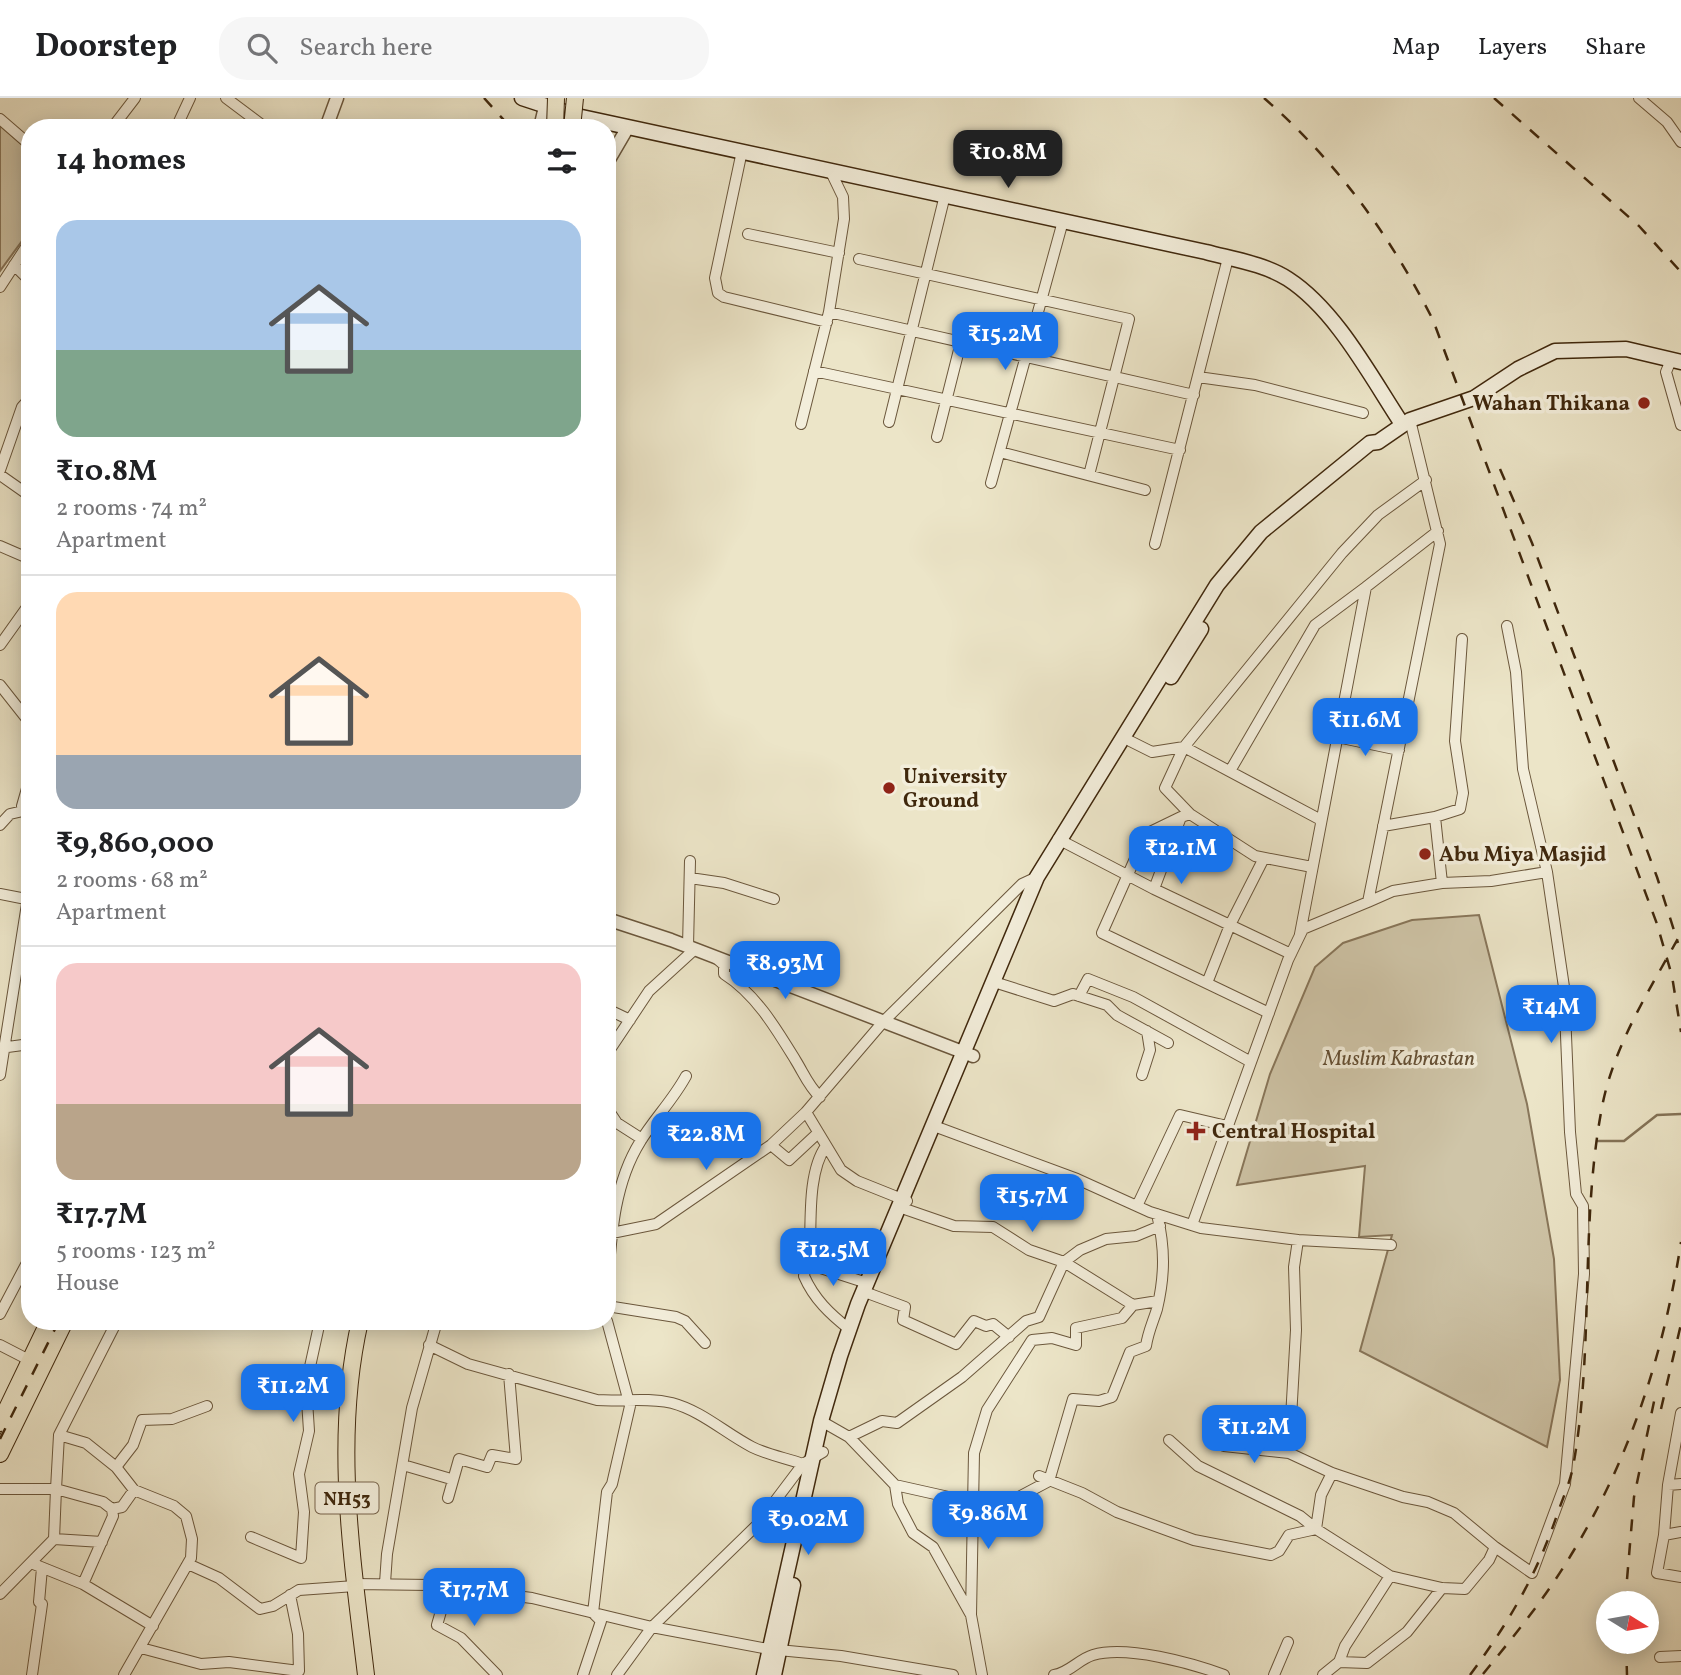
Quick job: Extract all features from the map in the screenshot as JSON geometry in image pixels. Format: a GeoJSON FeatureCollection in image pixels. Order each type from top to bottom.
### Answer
{"type":"FeatureCollection","features":[{"type":"Feature","properties":{"kind":"main road"},"geometry":{"type":"LineString","coordinates":[[522,98],[551,103],[602,119]]}},
{"type":"Feature","properties":{"kind":"main road"},"geometry":{"type":"LineString","coordinates":[[573,119],[575,98]]}},
{"type":"Feature","properties":{"kind":"main road"},"geometry":{"type":"LineString","coordinates":[[616,123],[1228,258],[1288,279],[1317,305],[1347,341],[1406,422]]}},
{"type":"Feature","properties":{"kind":"main road"},"geometry":{"type":"LineString","coordinates":[[825,1423],[849,1329],[1061,841],[1181,652],[1223,592],[1266,540],[1297,510],[1406,422],[1476,395],[1555,351],[1626,349],[1676,361]]}},
{"type":"Feature","properties":{"kind":"main road"},"geometry":{"type":"LineString","coordinates":[[998,984],[1037,877],[1130,741],[1153,696]]}},
{"type":"Feature","properties":{"kind":"main road"},"geometry":{"type":"LineString","coordinates":[[764,1675],[774,1650],[813,1458],[868,1288]]}},
{"type":"Feature","properties":{"kind":"main road"},"geometry":{"type":"LineString","coordinates":[[0,1423],[45,1330]]}},
{"type":"Feature","properties":{"kind":"main road"},"geometry":{"type":"LineString","coordinates":[[0,1454],[61,1330]]}},
{"type":"Feature","properties":{"kind":"main road","name":"NH53"},"geometry":{"type":"LineString","coordinates":[[359,1330],[347,1404],[345,1451],[355,1585],[366,1675]]}},
{"type":"Feature","properties":{"kind":"main road"},"geometry":{"type":"LineString","coordinates":[[774,1650],[774,1675]]}},
{"type":"Feature","properties":{"kind":"street"},"geometry":{"type":"LineString","coordinates":[[119,119],[135,98]]}},
{"type":"Feature","properties":{"kind":"street"},"geometry":{"type":"LineString","coordinates":[[180,119],[190,98]]}},
{"type":"Feature","properties":{"kind":"street"},"geometry":{"type":"LineString","coordinates":[[226,98],[254,119]]}},
{"type":"Feature","properties":{"kind":"street"},"geometry":{"type":"LineString","coordinates":[[329,119],[337,98]]}},
{"type":"Feature","properties":{"kind":"street"},"geometry":{"type":"LineString","coordinates":[[1639,98],[1667,122],[1681,142]]}},
{"type":"Feature","properties":{"kind":"street"},"geometry":{"type":"LineString","coordinates":[[0,119],[21,137]]}},
{"type":"Feature","properties":{"kind":"street"},"geometry":{"type":"LineString","coordinates":[[616,148],[628,127]]}},
{"type":"Feature","properties":{"kind":"street"},"geometry":{"type":"LineString","coordinates":[[742,151],[715,278],[718,293],[828,317],[911,331],[1194,395]]}},
{"type":"Feature","properties":{"kind":"street"},"geometry":{"type":"LineString","coordinates":[[801,424],[828,317],[844,219],[843,197],[830,170]]}},
{"type":"Feature","properties":{"kind":"street"},"geometry":{"type":"LineString","coordinates":[[889,422],[945,195]]}},
{"type":"Feature","properties":{"kind":"street"},"geometry":{"type":"LineString","coordinates":[[991,483],[1063,220]]}},
{"type":"Feature","properties":{"kind":"street"},"geometry":{"type":"LineString","coordinates":[[748,234],[839,253]]}},
{"type":"Feature","properties":{"kind":"street"},"geometry":{"type":"LineString","coordinates":[[0,287],[21,254]]}},
{"type":"Feature","properties":{"kind":"street"},"geometry":{"type":"LineString","coordinates":[[1155,544],[1228,258]]}},
{"type":"Feature","properties":{"kind":"street"},"geometry":{"type":"LineString","coordinates":[[859,259],[1129,319],[1097,433],[1089,475]]}},
{"type":"Feature","properties":{"kind":"street"},"geometry":{"type":"LineString","coordinates":[[14,265],[21,272]]}},
{"type":"Feature","properties":{"kind":"street"},"geometry":{"type":"LineString","coordinates":[[937,437],[961,342]]}},
{"type":"Feature","properties":{"kind":"street"},"geometry":{"type":"LineString","coordinates":[[1676,361],[1666,372],[1681,425]]}},
{"type":"Feature","properties":{"kind":"street"},"geometry":{"type":"LineString","coordinates":[[814,371],[1181,450]]}},
{"type":"Feature","properties":{"kind":"street"},"geometry":{"type":"LineString","coordinates":[[1198,377],[1255,385],[1363,413]]}},
{"type":"Feature","properties":{"kind":"street"},"geometry":{"type":"LineString","coordinates":[[21,410],[0,472],[21,489]]}},
{"type":"Feature","properties":{"kind":"street"},"geometry":{"type":"LineString","coordinates":[[1368,902],[1440,544],[1426,480],[1406,422]]}},
{"type":"Feature","properties":{"kind":"street"},"geometry":{"type":"LineString","coordinates":[[1000,452],[1146,490]]}},
{"type":"Feature","properties":{"kind":"street"},"geometry":{"type":"LineString","coordinates":[[1312,867],[1255,856],[1186,816],[1165,788],[1184,747],[1342,553],[1378,515],[1426,480]]}},
{"type":"Feature","properties":{"kind":"street"},"geometry":{"type":"LineString","coordinates":[[1230,771],[1315,625],[1438,531]]}},
{"type":"Feature","properties":{"kind":"street"},"geometry":{"type":"LineString","coordinates":[[0,546],[21,555]]}},
{"type":"Feature","properties":{"kind":"street"},"geometry":{"type":"LineString","coordinates":[[1299,936],[1366,587]]}},
{"type":"Feature","properties":{"kind":"street"},"geometry":{"type":"LineString","coordinates":[[2,638],[21,614]]}},
{"type":"Feature","properties":{"kind":"street"},"geometry":{"type":"LineString","coordinates":[[1224,1446],[1289,1453],[1332,1472],[1403,1497],[1429,1502],[1454,1513],[1532,1573],[1548,1537],[1565,1484],[1584,1274],[1583,1206],[1576,1194],[1570,1132],[1564,987],[1547,872],[1523,769],[1516,672],[1507,626]]}},
{"type":"Feature","properties":{"kind":"street"},"geometry":{"type":"LineString","coordinates":[[1383,826],[1460,810],[1463,793],[1455,741],[1462,639]]}},
{"type":"Feature","properties":{"kind":"street"},"geometry":{"type":"LineString","coordinates":[[0,685],[21,712]]}},
{"type":"Feature","properties":{"kind":"street"},"geometry":{"type":"LineString","coordinates":[[1337,737],[1399,750]]}},
{"type":"Feature","properties":{"kind":"street"},"geometry":{"type":"LineString","coordinates":[[1130,741],[1152,752],[1172,746],[1184,747],[1321,820]]}},
{"type":"Feature","properties":{"kind":"street"},"geometry":{"type":"LineString","coordinates":[[0,825],[10,814],[21,815]]}},
{"type":"Feature","properties":{"kind":"street"},"geometry":{"type":"LineString","coordinates":[[1186,816],[1146,834],[1102,933],[1269,1013]]}},
{"type":"Feature","properties":{"kind":"street"},"geometry":{"type":"LineString","coordinates":[[1154,889],[1186,816]]}},
{"type":"Feature","properties":{"kind":"street"},"geometry":{"type":"LineString","coordinates":[[1435,817],[1442,883]]}},
{"type":"Feature","properties":{"kind":"street"},"geometry":{"type":"LineString","coordinates":[[1061,841],[1127,876],[1291,954]]}},
{"type":"Feature","properties":{"kind":"street"},"geometry":{"type":"LineString","coordinates":[[1207,982],[1230,925],[1264,858]]}},
{"type":"Feature","properties":{"kind":"street"},"geometry":{"type":"LineString","coordinates":[[616,1041],[649,991],[691,948],[690,861]]}},
{"type":"Feature","properties":{"kind":"street"},"geometry":{"type":"LineString","coordinates":[[1192,1225],[1291,954],[1303,929],[1392,891],[1442,883],[1491,881],[1547,872]]}},
{"type":"Feature","properties":{"kind":"street"},"geometry":{"type":"LineString","coordinates":[[616,1232],[656,1224],[771,1145],[820,1097],[883,1023],[1012,894],[1037,877]]}},
{"type":"Feature","properties":{"kind":"street"},"geometry":{"type":"LineString","coordinates":[[690,878],[724,883],[774,899]]}},
{"type":"Feature","properties":{"kind":"street"},"geometry":{"type":"LineString","coordinates":[[0,894],[21,898]]}},
{"type":"Feature","properties":{"kind":"street"},"geometry":{"type":"LineString","coordinates":[[616,922],[969,1054]]}},
{"type":"Feature","properties":{"kind":"street"},"geometry":{"type":"LineString","coordinates":[[0,1074],[21,931]]}},
{"type":"Feature","properties":{"kind":"street"},"geometry":{"type":"LineString","coordinates":[[715,957],[724,965],[724,974],[741,984],[777,1031],[810,1088],[820,1097]]}},
{"type":"Feature","properties":{"kind":"street"},"geometry":{"type":"LineString","coordinates":[[1079,996],[1088,979],[1133,997],[1251,1062]]}},
{"type":"Feature","properties":{"kind":"street"},"geometry":{"type":"LineString","coordinates":[[998,984],[1054,1001],[1073,994],[1107,1005],[1117,1015],[1168,1043]]}},
{"type":"Feature","properties":{"kind":"street"},"geometry":{"type":"LineString","coordinates":[[616,1013],[630,1020]]}},
{"type":"Feature","properties":{"kind":"street"},"geometry":{"type":"LineString","coordinates":[[1142,1075],[1150,1050],[1147,1031]]}},
{"type":"Feature","properties":{"kind":"street"},"geometry":{"type":"LineString","coordinates":[[3,1048],[21,1045]]}},
{"type":"Feature","properties":{"kind":"street"},"geometry":{"type":"LineString","coordinates":[[616,1209],[626,1174],[642,1139],[686,1076]]}},
{"type":"Feature","properties":{"kind":"street"},"geometry":{"type":"LineString","coordinates":[[806,1112],[841,1170],[857,1181],[954,1226],[993,1227],[1029,1250],[1064,1262],[1133,1305]]}},
{"type":"Feature","properties":{"kind":"street"},"geometry":{"type":"LineString","coordinates":[[1138,1206],[1180,1115],[1227,1126]]}},
{"type":"Feature","properties":{"kind":"street"},"geometry":{"type":"LineString","coordinates":[[616,1122],[642,1139]]}},
{"type":"Feature","properties":{"kind":"street"},"geometry":{"type":"LineString","coordinates":[[937,1127],[1077,1179],[1157,1214],[1192,1225],[1297,1240],[1391,1245]]}},
{"type":"Feature","properties":{"kind":"street"},"geometry":{"type":"LineString","coordinates":[[771,1145],[789,1160],[818,1133]]}},
{"type":"Feature","properties":{"kind":"street"},"geometry":{"type":"LineString","coordinates":[[826,1146],[818,1157],[809,1214],[808,1264],[804,1276],[810,1290],[829,1313],[849,1329]]}},
{"type":"Feature","properties":{"kind":"street"},"geometry":{"type":"LineString","coordinates":[[825,1423],[849,1437],[895,1485],[953,1499],[975,1508],[1017,1498],[1044,1478],[1073,1399],[1099,1401],[1112,1397],[1130,1352],[1146,1346],[1148,1328],[1165,1273],[1164,1243],[1157,1214]]}},
{"type":"Feature","properties":{"kind":"street"},"geometry":{"type":"LineString","coordinates":[[849,1437],[882,1422],[897,1423],[962,1377],[1026,1321],[1039,1317],[1064,1262],[1080,1250],[1106,1239],[1136,1236],[1160,1226]]}},
{"type":"Feature","properties":{"kind":"street"},"geometry":{"type":"LineString","coordinates":[[1289,1453],[1295,1356],[1294,1267],[1297,1240]]}},
{"type":"Feature","properties":{"kind":"street"},"geometry":{"type":"LineString","coordinates":[[808,1264],[868,1288],[905,1307],[902,1320],[956,1344],[974,1321],[986,1326],[993,1324],[1009,1337]]}},
{"type":"Feature","properties":{"kind":"street"},"geometry":{"type":"LineString","coordinates":[[0,1314],[21,1274]]}},
{"type":"Feature","properties":{"kind":"street"},"geometry":{"type":"LineString","coordinates":[[982,1675],[971,1615],[974,1453],[988,1410],[1032,1340],[1052,1338],[1076,1346],[1076,1328],[1122,1318],[1133,1305],[1158,1301]]}},
{"type":"Feature","properties":{"kind":"street"},"geometry":{"type":"LineString","coordinates":[[616,1307],[676,1317],[685,1321],[705,1343]]}},
{"type":"Feature","properties":{"kind":"street"},"geometry":{"type":"LineString","coordinates":[[0,1594],[54,1539],[59,1435],[112,1330]]}},
{"type":"Feature","properties":{"kind":"street"},"geometry":{"type":"LineString","coordinates":[[251,1537],[300,1558],[304,1512],[299,1474],[309,1431],[306,1385],[318,1330]]}},
{"type":"Feature","properties":{"kind":"street"},"geometry":{"type":"LineString","coordinates":[[385,1583],[395,1503],[404,1465],[412,1408],[434,1330]]}},
{"type":"Feature","properties":{"kind":"street"},"geometry":{"type":"LineString","coordinates":[[593,1613],[607,1492],[612,1485],[630,1406],[609,1330]]}},
{"type":"Feature","properties":{"kind":"street"},"geometry":{"type":"LineString","coordinates":[[0,1345],[31,1361]]}},
{"type":"Feature","properties":{"kind":"street"},"geometry":{"type":"LineString","coordinates":[[429,1345],[468,1364],[597,1400],[617,1402],[628,1398],[670,1403],[689,1409],[757,1449],[813,1458]]}},
{"type":"Feature","properties":{"kind":"street"},"geometry":{"type":"LineString","coordinates":[[448,1497],[451,1479],[459,1459],[487,1467],[492,1455],[516,1459],[509,1374]]}},
{"type":"Feature","properties":{"kind":"street"},"geometry":{"type":"LineString","coordinates":[[116,1466],[133,1445],[142,1420],[172,1419],[207,1406]]}},
{"type":"Feature","properties":{"kind":"street"},"geometry":{"type":"LineString","coordinates":[[1681,1413],[1668,1485],[1664,1535],[1657,1573],[1681,1577]]}},
{"type":"Feature","properties":{"kind":"street"},"geometry":{"type":"LineString","coordinates":[[59,1435],[86,1443],[116,1466],[135,1490],[174,1506],[186,1516],[192,1539],[188,1564],[124,1675]]}},
{"type":"Feature","properties":{"kind":"street"},"geometry":{"type":"LineString","coordinates":[[1169,1440],[1198,1466],[1300,1516],[1390,1576],[1442,1588],[1465,1589],[1489,1560],[1495,1547]]}},
{"type":"Feature","properties":{"kind":"street"},"geometry":{"type":"LineString","coordinates":[[617,1675],[652,1626],[757,1525],[813,1458]]}},
{"type":"Feature","properties":{"kind":"street"},"geometry":{"type":"LineString","coordinates":[[404,1465],[451,1479]]}},
{"type":"Feature","properties":{"kind":"street"},"geometry":{"type":"LineString","coordinates":[[1316,1529],[1321,1495],[1332,1472]]}},
{"type":"Feature","properties":{"kind":"street"},"geometry":{"type":"LineString","coordinates":[[1044,1478],[1164,1531],[1249,1551],[1271,1555],[1279,1551],[1289,1535],[1316,1529]]}},
{"type":"Feature","properties":{"kind":"street"},"geometry":{"type":"LineString","coordinates":[[1668,1485],[1681,1484]]}},
{"type":"Feature","properties":{"kind":"street"},"geometry":{"type":"LineString","coordinates":[[895,1485],[898,1504],[913,1533],[933,1547],[971,1615]]}},
{"type":"Feature","properties":{"kind":"street"},"geometry":{"type":"LineString","coordinates":[[0,1489],[56,1489],[103,1502],[112,1509],[113,1516],[83,1584]]}},
{"type":"Feature","properties":{"kind":"street"},"geometry":{"type":"LineString","coordinates":[[112,1509],[122,1507],[135,1490]]}},
{"type":"Feature","properties":{"kind":"street"},"geometry":{"type":"LineString","coordinates":[[1664,1535],[1681,1532]]}},
{"type":"Feature","properties":{"kind":"street"},"geometry":{"type":"LineString","coordinates":[[54,1539],[102,1542]]}},
{"type":"Feature","properties":{"kind":"street"},"geometry":{"type":"LineString","coordinates":[[30,1563],[83,1584],[153,1626]]}},
{"type":"Feature","properties":{"kind":"street"},"geometry":{"type":"LineString","coordinates":[[188,1564],[219,1578],[260,1609],[273,1606],[309,1587],[385,1583],[448,1587],[532,1598],[652,1626],[774,1650],[841,1656],[953,1675]]}},
{"type":"Feature","properties":{"kind":"street"},"geometry":{"type":"LineString","coordinates":[[33,1675],[42,1604],[39,1602],[42,1568]]}},
{"type":"Feature","properties":{"kind":"street"},"geometry":{"type":"LineString","coordinates":[[1322,1675],[1339,1662],[1345,1646],[1390,1576]]}},
{"type":"Feature","properties":{"kind":"street"},"geometry":{"type":"LineString","coordinates":[[448,1587],[437,1625],[461,1638],[497,1675]]}},
{"type":"Feature","properties":{"kind":"street"},"geometry":{"type":"LineString","coordinates":[[1339,1662],[1367,1663],[1407,1632],[1442,1588]]}},
{"type":"Feature","properties":{"kind":"street"},"geometry":{"type":"LineString","coordinates":[[141,1648],[201,1664],[229,1662],[299,1671],[298,1634],[290,1595]]}},
{"type":"Feature","properties":{"kind":"street"},"geometry":{"type":"LineString","coordinates":[[583,1675],[601,1621],[593,1613]]}},
{"type":"Feature","properties":{"kind":"street"},"geometry":{"type":"LineString","coordinates":[[1274,1675],[1288,1642]]}},
{"type":"Feature","properties":{"kind":"street"},"geometry":{"type":"LineString","coordinates":[[1058,1675],[1091,1655],[1118,1653],[1169,1659],[1224,1675]]}},
{"type":"Feature","properties":{"kind":"street"},"geometry":{"type":"LineString","coordinates":[[1660,1657],[1681,1656]]}},
{"type":"Feature","properties":{"kind":"green space"},"geometry":{"type":"Polygon","coordinates":[[[0,125],[21,144],[21,242],[0,271],[0,125]]]}},
{"type":"Feature","properties":{"kind":"green space","name":"Muslim Kabrastan"},"geometry":{"type":"Polygon","coordinates":[[[1479,915],[1527,1104],[1554,1259],[1560,1380],[1547,1447],[1360,1351],[1392,1235],[1359,1237],[1365,1166],[1237,1185],[1270,1074],[1315,967],[1343,943],[1412,920],[1479,915]]]}},
{"type":"Feature","properties":{"kind":"waterway"},"geometry":{"type":"LineString","coordinates":[[1597,1141],[1624,1141],[1657,1115],[1681,1114]]}},
{"type":"Feature","properties":{"kind":"railway"},"geometry":{"type":"LineString","coordinates":[[484,98],[503,119]]}},
{"type":"Feature","properties":{"kind":"railway"},"geometry":{"type":"LineString","coordinates":[[1264,98],[1315,147],[1359,201],[1399,258],[1433,320],[1657,924],[1672,976],[1681,1032]]}},
{"type":"Feature","properties":{"kind":"railway"},"geometry":{"type":"LineString","coordinates":[[1494,98],[1639,226],[1681,272]]}},
{"type":"Feature","properties":{"kind":"railway"},"geometry":{"type":"LineString","coordinates":[[1500,469],[1532,543],[1657,877],[1678,943]]}},
{"type":"Feature","properties":{"kind":"railway"},"geometry":{"type":"LineString","coordinates":[[1470,1675],[1509,1617],[1531,1577],[1550,1535],[1570,1478],[1580,1421],[1584,1376],[1591,1193],[1603,1102],[1626,1036],[1681,933]]}},
{"type":"Feature","properties":{"kind":"railway"},"geometry":{"type":"LineString","coordinates":[[1483,1674],[1561,1571],[1611,1481],[1642,1404],[1654,1365],[1681,1242]]}},
{"type":"Feature","properties":{"kind":"railway"},"geometry":{"type":"LineString","coordinates":[[1661,1409],[1681,1324]]}},
{"type":"Feature","properties":{"kind":"railway"},"geometry":{"type":"LineString","coordinates":[[0,1439],[54,1330]]}},
{"type":"Feature","properties":{"kind":"railway"},"geometry":{"type":"LineString","coordinates":[[1626,1591],[1634,1497],[1656,1392]]}},
{"type":"Feature","properties":{"kind":"railway"},"geometry":{"type":"LineString","coordinates":[[1626,1654],[1627,1675]]}},
{"type":"Feature","properties":{"kind":"place","name":"Wahan Thikana"},"geometry":{"type":"Point","coordinates":[1644,403]}},
{"type":"Feature","properties":{"kind":"place","name":"University Ground"},"geometry":{"type":"Point","coordinates":[889,788]}},
{"type":"Feature","properties":{"kind":"place","name":"Abu Miya Masjid"},"geometry":{"type":"Point","coordinates":[1425,854]}},
{"type":"Feature","properties":{"kind":"place","name":"Central Hospital"},"geometry":{"type":"Point","coordinates":[1196,1131]}}]}
